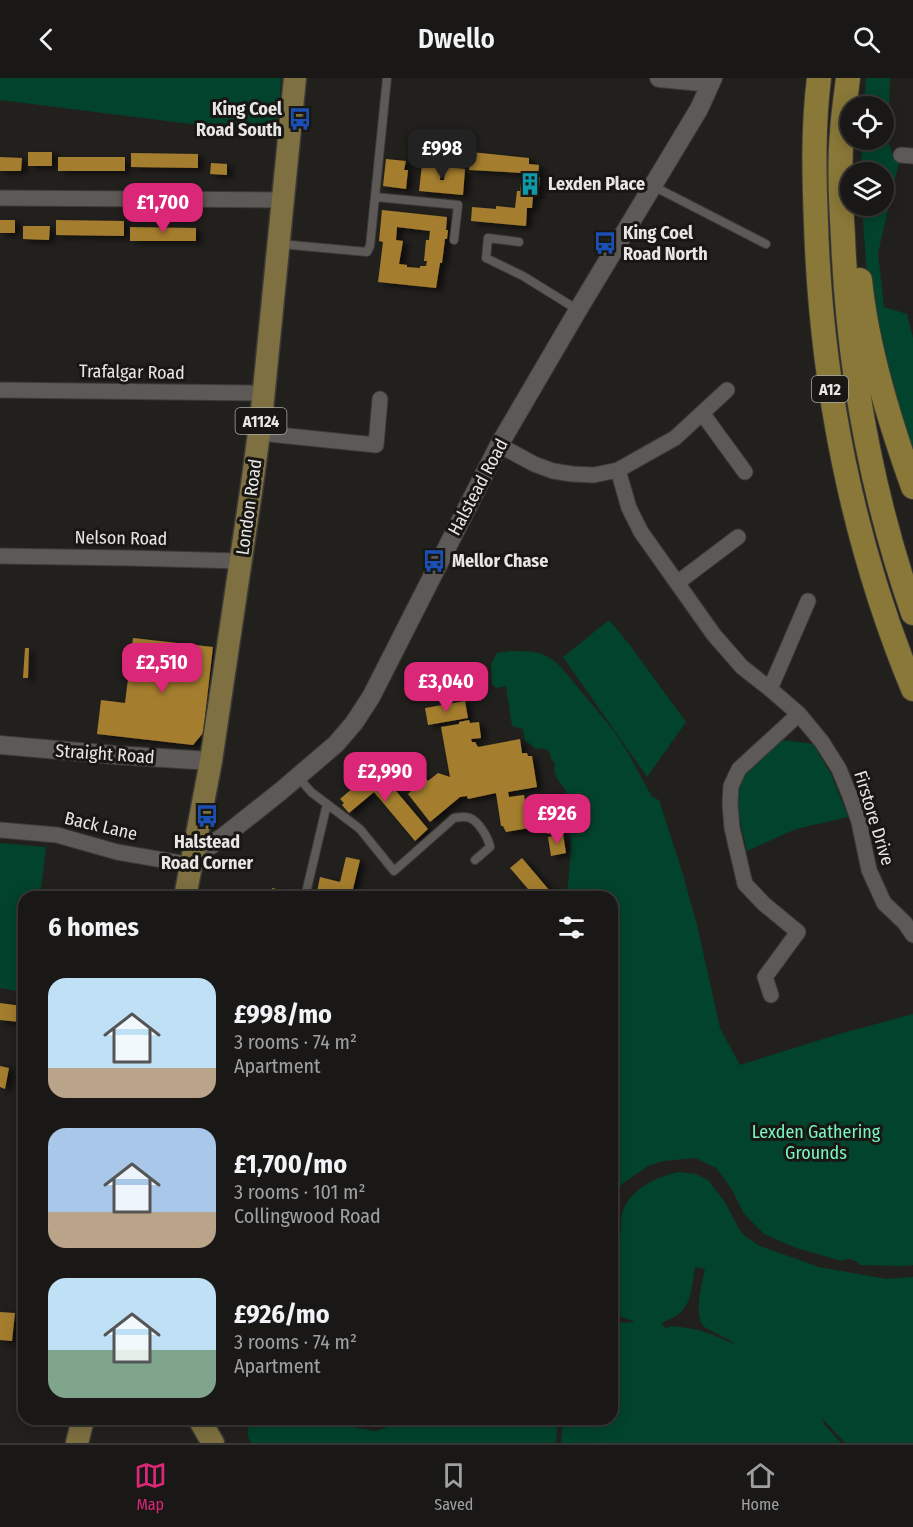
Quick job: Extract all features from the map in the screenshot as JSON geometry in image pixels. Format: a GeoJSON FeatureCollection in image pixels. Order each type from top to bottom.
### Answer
{"type":"FeatureCollection","features":[{"type":"Feature","properties":{"kind":"highway","name":"A12"},"geometry":{"type":"LineString","coordinates":[[819,78],[815,144],[815,207],[817,272],[824,349],[840,442],[863,543],[901,660],[913,689]]}},
{"type":"Feature","properties":{"kind":"highway","name":"A12"},"geometry":{"type":"LineString","coordinates":[[848,78],[850,96]]}},
{"type":"Feature","properties":{"kind":"highway","name":"A12"},"geometry":{"type":"LineString","coordinates":[[848,78],[842,133],[841,202],[852,351],[860,408],[877,489],[913,613]]}},
{"type":"Feature","properties":{"kind":"highway"},"geometry":{"type":"LineString","coordinates":[[855,216],[861,289],[871,342],[897,440],[913,487]]}},
{"type":"Feature","properties":{"kind":"main road","name":"London Road"},"geometry":{"type":"LineString","coordinates":[[186,891],[211,761],[242,561],[264,393],[295,78]]}},
{"type":"Feature","properties":{"kind":"main road"},"geometry":{"type":"LineString","coordinates":[[77,1443],[82,1425]]}},
{"type":"Feature","properties":{"kind":"main road"},"geometry":{"type":"LineString","coordinates":[[202,1425],[213,1443]]}},
{"type":"Feature","properties":{"kind":"street"},"geometry":{"type":"LineString","coordinates":[[659,78],[712,81]]}},
{"type":"Feature","properties":{"kind":"street","name":"Halstead Road"},"geometry":{"type":"LineString","coordinates":[[194,857],[298,777],[336,744],[354,723],[371,697],[499,445],[699,109],[712,81]]}},
{"type":"Feature","properties":{"kind":"street"},"geometry":{"type":"LineString","coordinates":[[0,198],[283,200]]}},
{"type":"Feature","properties":{"kind":"street","name":"Trafalgar Road"},"geometry":{"type":"LineString","coordinates":[[0,390],[264,393]]}},
{"type":"Feature","properties":{"kind":"street"},"geometry":{"type":"LineString","coordinates":[[499,445],[534,464],[553,471],[594,475],[618,470],[675,438],[727,390]]}},
{"type":"Feature","properties":{"kind":"street"},"geometry":{"type":"LineString","coordinates":[[259,433],[376,446],[380,399]]}},
{"type":"Feature","properties":{"kind":"street"},"geometry":{"type":"LineString","coordinates":[[702,413],[746,472]]}},
{"type":"Feature","properties":{"kind":"street","name":"Firstore Drive"},"geometry":{"type":"LineString","coordinates":[[618,470],[628,508],[641,532],[714,634],[742,667],[799,714],[822,742],[839,769],[850,796],[859,822],[869,870],[884,903],[905,922],[913,935]]}},
{"type":"Feature","properties":{"kind":"street"},"geometry":{"type":"LineString","coordinates":[[677,583],[738,537]]}},
{"type":"Feature","properties":{"kind":"street","name":"Nelson Road"},"geometry":{"type":"LineString","coordinates":[[0,556],[242,561]]}},
{"type":"Feature","properties":{"kind":"street"},"geometry":{"type":"LineString","coordinates":[[770,688],[808,601]]}},
{"type":"Feature","properties":{"kind":"street"},"geometry":{"type":"LineString","coordinates":[[771,995],[765,977],[798,932],[764,904],[745,884],[732,828],[731,786],[739,769],[799,714]]}},
{"type":"Feature","properties":{"kind":"street","name":"Straight Road"},"geometry":{"type":"LineString","coordinates":[[0,745],[211,761]]}},
{"type":"Feature","properties":{"kind":"street","name":"Back Lane"},"geometry":{"type":"LineString","coordinates":[[0,830],[57,835],[117,852],[194,857]]}},
{"type":"Feature","properties":{"kind":"lane"},"geometry":{"type":"LineString","coordinates":[[279,244],[367,252],[370,246],[387,78]]}},
{"type":"Feature","properties":{"kind":"lane"},"geometry":{"type":"LineString","coordinates":[[653,186],[766,244]]}},
{"type":"Feature","properties":{"kind":"lane"},"geometry":{"type":"LineString","coordinates":[[375,197],[458,205],[454,240]]}},
{"type":"Feature","properties":{"kind":"lane"},"geometry":{"type":"LineString","coordinates":[[519,242],[488,238],[486,258],[523,276],[578,309]]}},
{"type":"Feature","properties":{"kind":"lane"},"geometry":{"type":"LineString","coordinates":[[298,777],[311,792],[360,829],[394,871],[454,818],[472,819],[489,839],[490,847],[475,860]]}},
{"type":"Feature","properties":{"kind":"lane"},"geometry":{"type":"LineString","coordinates":[[306,891],[327,804]]}},
{"type":"Feature","properties":{"kind":"green space"},"geometry":{"type":"Polygon","coordinates":[[[0,78],[281,78],[277,135],[0,100],[0,78]]]}},
{"type":"Feature","properties":{"kind":"green space"},"geometry":{"type":"Polygon","coordinates":[[[866,78],[890,78],[889,96],[865,96],[866,78]]]}},
{"type":"Feature","properties":{"kind":"green space"},"geometry":{"type":"Polygon","coordinates":[[[862,150],[891,150],[900,158],[894,184],[894,162],[861,162],[862,150]]]}},
{"type":"Feature","properties":{"kind":"green space"},"geometry":{"type":"Polygon","coordinates":[[[863,216],[887,216],[878,253],[884,307],[907,314],[913,338],[913,480],[868,290],[863,216]]]}},
{"type":"Feature","properties":{"kind":"green space"},"geometry":{"type":"Polygon","coordinates":[[[609,620],[686,722],[647,777],[563,657],[609,620]]]}},
{"type":"Feature","properties":{"kind":"green space","name":"Lexden Gathering Grounds"},"geometry":{"type":"Polygon","coordinates":[[[526,651],[538,653],[550,658],[561,667],[613,730],[652,797],[659,800],[697,925],[720,1028],[740,1065],[913,1014],[913,1265],[860,1265],[852,1259],[842,1261],[796,1248],[764,1234],[744,1214],[731,1188],[716,1168],[695,1158],[664,1161],[648,1166],[618,1189],[618,891],[568,891],[571,804],[567,792],[555,774],[555,763],[549,751],[543,748],[537,749],[525,741],[523,729],[512,726],[506,686],[496,688],[492,684],[491,664],[497,653],[526,651]]]}},
{"type":"Feature","properties":{"kind":"green space"},"geometry":{"type":"Polygon","coordinates":[[[783,740],[813,744],[831,774],[848,817],[796,829],[747,851],[738,800],[742,780],[754,764],[783,740]]]}},
{"type":"Feature","properties":{"kind":"green space"},"geometry":{"type":"Polygon","coordinates":[[[0,843],[46,847],[41,891],[18,891],[18,991],[0,988],[0,843]]]}},
{"type":"Feature","properties":{"kind":"green space","name":"Lexden Gathering Grounds"},"geometry":{"type":"Polygon","coordinates":[[[680,1172],[696,1174],[708,1180],[725,1202],[739,1229],[760,1246],[819,1267],[886,1279],[913,1277],[913,1443],[845,1443],[822,1418],[824,1424],[841,1443],[561,1443],[562,1425],[618,1425],[618,1323],[635,1322],[618,1315],[618,1241],[622,1213],[631,1197],[654,1180],[680,1172]],[[695,1267],[688,1302],[679,1314],[661,1323],[666,1329],[670,1326],[694,1329],[735,1344],[706,1328],[702,1323],[699,1309],[705,1269],[695,1267]]]}},
{"type":"Feature","properties":{"kind":"green space"},"geometry":{"type":"Polygon","coordinates":[[[251,1425],[351,1425],[375,1431],[394,1425],[558,1425],[556,1443],[251,1443],[248,1430],[251,1425]]]}},
{"type":"Feature","properties":{"kind":"building"},"geometry":{"type":"Polygon","coordinates":[[[28,152],[52,152],[52,166],[28,166],[28,152]]]}},
{"type":"Feature","properties":{"kind":"building","name":"Lexden Place"},"geometry":{"type":"Polygon","coordinates":[[[471,152],[529,158],[529,164],[539,165],[538,197],[533,196],[532,208],[527,208],[526,226],[471,221],[472,207],[515,208],[522,173],[469,170],[471,152]]]}},
{"type":"Feature","properties":{"kind":"building"},"geometry":{"type":"Polygon","coordinates":[[[131,153],[198,154],[198,168],[131,167],[131,153]]]}},
{"type":"Feature","properties":{"kind":"building"},"geometry":{"type":"Polygon","coordinates":[[[0,157],[22,158],[21,171],[0,171],[0,157]]]}},
{"type":"Feature","properties":{"kind":"building"},"geometry":{"type":"Polygon","coordinates":[[[58,157],[125,157],[125,171],[58,171],[58,157]]]}},
{"type":"Feature","properties":{"kind":"building"},"geometry":{"type":"Polygon","coordinates":[[[386,159],[406,161],[404,170],[408,170],[406,189],[383,186],[386,159]]]}},
{"type":"Feature","properties":{"kind":"building"},"geometry":{"type":"Polygon","coordinates":[[[211,163],[227,164],[227,175],[210,174],[211,163]]]}},
{"type":"Feature","properties":{"kind":"building"},"geometry":{"type":"Polygon","coordinates":[[[422,164],[441,166],[440,180],[444,180],[446,167],[465,169],[463,195],[419,191],[422,164]]]}},
{"type":"Feature","properties":{"kind":"building"},"geometry":{"type":"Polygon","coordinates":[[[382,210],[447,217],[447,239],[445,239],[436,288],[378,282],[383,242],[379,241],[382,210]],[[397,227],[396,240],[403,241],[399,264],[420,268],[420,266],[426,266],[427,261],[424,261],[426,240],[429,240],[430,231],[397,227]]]}},
{"type":"Feature","properties":{"kind":"building"},"geometry":{"type":"Polygon","coordinates":[[[0,220],[15,220],[15,233],[0,233],[0,220]]]}},
{"type":"Feature","properties":{"kind":"building"},"geometry":{"type":"Polygon","coordinates":[[[56,220],[124,221],[124,236],[56,235],[56,220]]]}},
{"type":"Feature","properties":{"kind":"building"},"geometry":{"type":"Polygon","coordinates":[[[23,226],[50,226],[49,240],[23,239],[23,226]]]}},
{"type":"Feature","properties":{"kind":"building"},"geometry":{"type":"Polygon","coordinates":[[[130,227],[196,228],[196,241],[130,241],[130,227]]]}},
{"type":"Feature","properties":{"kind":"building"},"geometry":{"type":"Polygon","coordinates":[[[133,638],[213,647],[203,733],[193,745],[97,734],[101,700],[125,703],[133,638]]]}},
{"type":"Feature","properties":{"kind":"building"},"geometry":{"type":"Polygon","coordinates":[[[25,648],[29,648],[28,678],[23,678],[25,648]]]}},
{"type":"Feature","properties":{"kind":"building"},"geometry":{"type":"Polygon","coordinates":[[[465,701],[468,718],[428,725],[425,708],[465,701]]]}},
{"type":"Feature","properties":{"kind":"building"},"geometry":{"type":"Polygon","coordinates":[[[469,720],[470,723],[479,722],[481,738],[471,739],[478,747],[520,739],[522,753],[532,756],[537,787],[508,792],[509,797],[524,795],[529,828],[506,832],[501,826],[496,793],[468,799],[467,796],[460,797],[430,822],[408,794],[412,790],[409,785],[422,774],[428,781],[438,773],[450,777],[441,727],[469,720]]]}},
{"type":"Feature","properties":{"kind":"building"},"geometry":{"type":"Polygon","coordinates":[[[374,770],[383,781],[386,779],[428,829],[415,841],[374,792],[349,813],[342,805],[344,803],[340,799],[374,770]]]}},
{"type":"Feature","properties":{"kind":"building"},"geometry":{"type":"Polygon","coordinates":[[[556,794],[561,831],[547,834],[541,796],[556,794]]]}},
{"type":"Feature","properties":{"kind":"building"},"geometry":{"type":"Polygon","coordinates":[[[563,834],[566,853],[551,856],[548,837],[563,834]]]}},
{"type":"Feature","properties":{"kind":"building"},"geometry":{"type":"Polygon","coordinates":[[[346,857],[360,860],[352,891],[317,891],[320,877],[340,882],[346,857]]]}},
{"type":"Feature","properties":{"kind":"building"},"geometry":{"type":"Polygon","coordinates":[[[522,858],[550,891],[530,891],[510,868],[522,858]]]}},
{"type":"Feature","properties":{"kind":"building"},"geometry":{"type":"Polygon","coordinates":[[[0,1003],[18,1005],[18,1022],[0,1020],[0,1003]]]}},
{"type":"Feature","properties":{"kind":"building"},"geometry":{"type":"Polygon","coordinates":[[[0,1066],[9,1068],[5,1089],[0,1087],[0,1066]]]}},
{"type":"Feature","properties":{"kind":"building"},"geometry":{"type":"Polygon","coordinates":[[[0,1312],[15,1313],[12,1341],[0,1340],[0,1312]]]}},
{"type":"Feature","properties":{"kind":"place","name":"King Coel Road South"},"geometry":{"type":"Point","coordinates":[300,119]}},
{"type":"Feature","properties":{"kind":"place","name":"Lexden Place"},"geometry":{"type":"Point","coordinates":[530,184]}},
{"type":"Feature","properties":{"kind":"place","name":"King Coel Road North"},"geometry":{"type":"Point","coordinates":[605,243]}},
{"type":"Feature","properties":{"kind":"place","name":"Mellor Chase"},"geometry":{"type":"Point","coordinates":[434,561]}},
{"type":"Feature","properties":{"kind":"place","name":"Halstead Road Corner"},"geometry":{"type":"Point","coordinates":[207,816]}}]}
